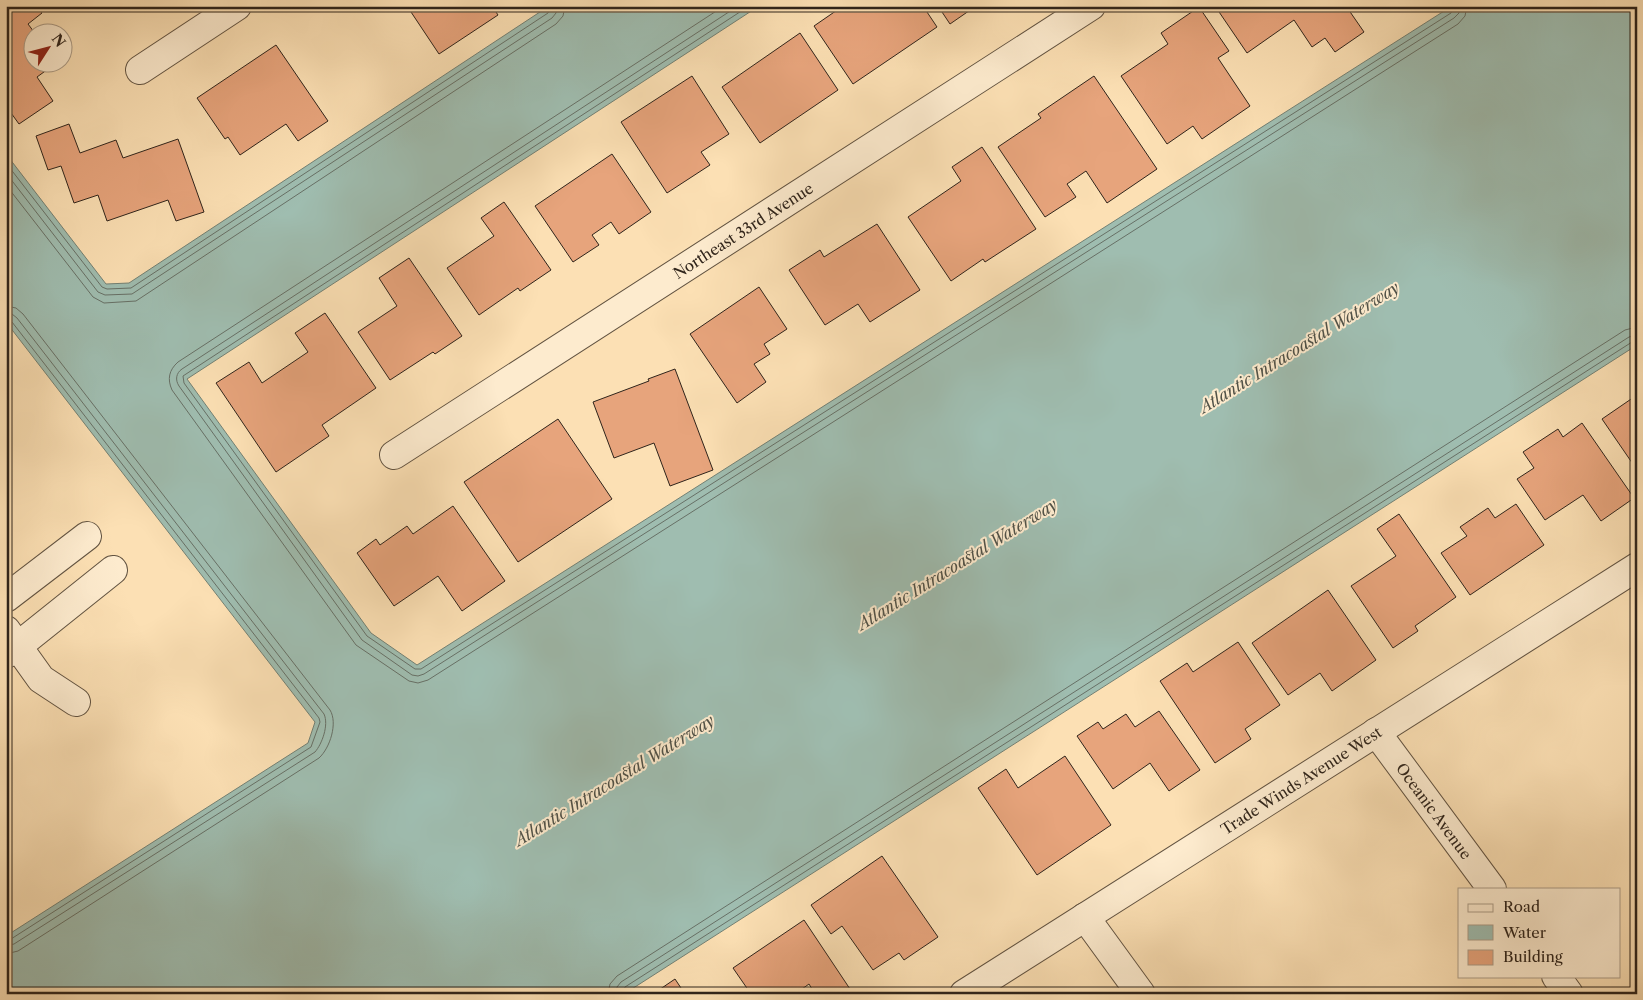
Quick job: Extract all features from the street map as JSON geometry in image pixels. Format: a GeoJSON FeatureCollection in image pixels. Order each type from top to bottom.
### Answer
{"type":"FeatureCollection","features":[{"type":"Feature","properties":{"kind":"street"},"geometry":{"type":"LineString","coordinates":[[140,70],[237,6]]}},
{"type":"Feature","properties":{"kind":"street","name":"Northeast 33rd Avenue"},"geometry":{"type":"LineString","coordinates":[[394,455],[1091,6]]}},
{"type":"Feature","properties":{"kind":"street"},"geometry":{"type":"LineString","coordinates":[[6,598],[87,536]]}},
{"type":"Feature","properties":{"kind":"street","name":"Trade Winds Avenue West"},"geometry":{"type":"LineString","coordinates":[[964,994],[1637,567]]}},
{"type":"Feature","properties":{"kind":"street"},"geometry":{"type":"LineString","coordinates":[[76,702],[41,679],[10,644],[114,570]]}},
{"type":"Feature","properties":{"kind":"street","name":"Oceanic Avenue"},"geometry":{"type":"LineString","coordinates":[[1376,732],[1491,888]]}},
{"type":"Feature","properties":{"kind":"street"},"geometry":{"type":"LineString","coordinates":[[1084,917],[1141,994]]}},
{"type":"Feature","properties":{"kind":"street"},"geometry":{"type":"LineString","coordinates":[[1557,978],[1569,994]]}},
{"type":"Feature","properties":{"kind":"water","name":"Atlantic Intracoastal Waterway"},"geometry":{"type":"Polygon","coordinates":[[[549,6],[759,6],[187,379],[371,633],[417,665],[1452,6],[1637,6],[1637,345],[624,994],[6,994],[6,936],[308,743],[315,722],[6,322],[6,154],[106,284],[129,283],[549,6]]]}},
{"type":"Feature","properties":{"kind":"building"},"geometry":{"type":"Polygon","coordinates":[[[6,6],[37,6],[42,13],[31,22],[22,22],[22,72],[44,72],[37,77],[53,101],[19,124],[6,106],[6,6]]]}},
{"type":"Feature","properties":{"kind":"building"},"geometry":{"type":"Polygon","coordinates":[[[407,6],[492,6],[498,15],[439,54],[407,6]]]}},
{"type":"Feature","properties":{"kind":"building"},"geometry":{"type":"Polygon","coordinates":[[[843,6],[923,6],[937,27],[853,84],[814,26],[843,6]]]}},
{"type":"Feature","properties":{"kind":"building"},"geometry":{"type":"Polygon","coordinates":[[[938,6],[976,6],[950,24],[938,6]]]}},
{"type":"Feature","properties":{"kind":"building"},"geometry":{"type":"Polygon","coordinates":[[[1215,6],[1346,6],[1364,32],[1335,52],[1325,38],[1312,47],[1294,20],[1247,53],[1215,6]]]}},
{"type":"Feature","properties":{"kind":"building"},"geometry":{"type":"Polygon","coordinates":[[[1199,7],[1229,51],[1218,58],[1250,106],[1202,139],[1193,126],[1167,144],[1121,76],[1168,44],[1161,33],[1199,7]]]}},
{"type":"Feature","properties":{"kind":"building"},"geometry":{"type":"Polygon","coordinates":[[[800,33],[838,90],[760,143],[722,87],[800,33]]]}},
{"type":"Feature","properties":{"kind":"building"},"geometry":{"type":"Polygon","coordinates":[[[276,45],[328,121],[298,141],[286,124],[240,155],[228,137],[225,139],[197,98],[276,45]]]}},
{"type":"Feature","properties":{"kind":"building"},"geometry":{"type":"Polygon","coordinates":[[[692,76],[729,134],[701,152],[710,165],[667,193],[621,122],[692,76]]]}},
{"type":"Feature","properties":{"kind":"building"},"geometry":{"type":"Polygon","coordinates":[[[1094,76],[1157,169],[1107,203],[1086,171],[1067,184],[1076,197],[1045,217],[998,147],[1041,118],[1038,114],[1094,76]]]}},
{"type":"Feature","properties":{"kind":"building"},"geometry":{"type":"Polygon","coordinates":[[[69,124],[80,153],[116,140],[123,158],[178,139],[204,212],[176,221],[168,200],[107,221],[98,195],[74,203],[61,166],[48,170],[36,136],[69,124]]]}},
{"type":"Feature","properties":{"kind":"building"},"geometry":{"type":"Polygon","coordinates":[[[982,147],[1036,229],[985,262],[983,259],[951,281],[908,217],[961,181],[952,167],[982,147]]]}},
{"type":"Feature","properties":{"kind":"building"},"geometry":{"type":"Polygon","coordinates":[[[612,154],[651,212],[619,234],[611,222],[592,235],[599,245],[573,262],[535,206],[612,154]]]}},
{"type":"Feature","properties":{"kind":"building"},"geometry":{"type":"Polygon","coordinates":[[[504,202],[551,270],[520,291],[518,288],[479,315],[447,268],[494,236],[481,218],[504,202]]]}},
{"type":"Feature","properties":{"kind":"building"},"geometry":{"type":"Polygon","coordinates":[[[877,224],[920,290],[870,322],[858,304],[825,325],[789,270],[820,250],[824,257],[877,224]]]}},
{"type":"Feature","properties":{"kind":"building"},"geometry":{"type":"Polygon","coordinates":[[[409,258],[462,336],[390,380],[358,332],[397,306],[379,278],[409,258]]]}},
{"type":"Feature","properties":{"kind":"building"},"geometry":{"type":"Polygon","coordinates":[[[759,287],[787,329],[764,344],[770,354],[754,364],[766,382],[737,403],[690,334],[759,287]]]}},
{"type":"Feature","properties":{"kind":"building"},"geometry":{"type":"Polygon","coordinates":[[[325,313],[376,388],[322,425],[329,436],[276,472],[216,383],[249,362],[262,383],[308,352],[295,333],[325,313]]]}},
{"type":"Feature","properties":{"kind":"building"},"geometry":{"type":"Polygon","coordinates":[[[675,369],[713,470],[670,486],[654,443],[614,458],[593,402],[675,369]]]}},
{"type":"Feature","properties":{"kind":"building"},"geometry":{"type":"Polygon","coordinates":[[[1637,395],[1637,470],[1602,419],[1637,395]]]}},
{"type":"Feature","properties":{"kind":"building"},"geometry":{"type":"Polygon","coordinates":[[[558,419],[612,499],[518,562],[464,482],[558,419]]]}},
{"type":"Feature","properties":{"kind":"building"},"geometry":{"type":"Polygon","coordinates":[[[1582,423],[1634,498],[1601,521],[1583,495],[1545,520],[1517,479],[1534,468],[1523,452],[1558,429],[1563,437],[1582,423]]]}},
{"type":"Feature","properties":{"kind":"building"},"geometry":{"type":"Polygon","coordinates":[[[1516,504],[1544,545],[1470,595],[1441,553],[1467,536],[1460,527],[1488,508],[1495,518],[1516,504]]]}},
{"type":"Feature","properties":{"kind":"building"},"geometry":{"type":"Polygon","coordinates":[[[453,506],[505,581],[462,611],[438,576],[394,606],[357,553],[376,539],[380,545],[407,526],[413,534],[453,506]]]}},
{"type":"Feature","properties":{"kind":"building"},"geometry":{"type":"Polygon","coordinates":[[[1399,514],[1456,597],[1415,626],[1418,631],[1393,648],[1351,586],[1396,556],[1377,529],[1399,514]]]}},
{"type":"Feature","properties":{"kind":"building"},"geometry":{"type":"Polygon","coordinates":[[[1328,590],[1376,660],[1332,691],[1320,673],[1288,695],[1252,643],[1328,590]]]}},
{"type":"Feature","properties":{"kind":"building"},"geometry":{"type":"Polygon","coordinates":[[[1238,642],[1280,705],[1245,729],[1251,739],[1215,763],[1160,681],[1187,663],[1193,672],[1238,642]]]}},
{"type":"Feature","properties":{"kind":"building"},"geometry":{"type":"Polygon","coordinates":[[[1159,711],[1200,770],[1169,791],[1150,763],[1113,789],[1077,736],[1098,722],[1103,729],[1126,714],[1135,727],[1159,711]]]}},
{"type":"Feature","properties":{"kind":"building"},"geometry":{"type":"Polygon","coordinates":[[[1065,756],[1111,825],[1037,875],[978,788],[1006,769],[1018,788],[1065,756]]]}},
{"type":"Feature","properties":{"kind":"building"},"geometry":{"type":"Polygon","coordinates":[[[882,856],[938,937],[904,960],[899,953],[873,970],[842,926],[831,934],[811,905],[882,856]]]}},
{"type":"Feature","properties":{"kind":"building"},"geometry":{"type":"Polygon","coordinates":[[[804,920],[850,989],[844,994],[815,994],[809,984],[795,994],[751,994],[733,968],[804,920]]]}},
{"type":"Feature","properties":{"kind":"building"},"geometry":{"type":"Polygon","coordinates":[[[675,979],[685,994],[653,994],[675,979]]]}}]}
